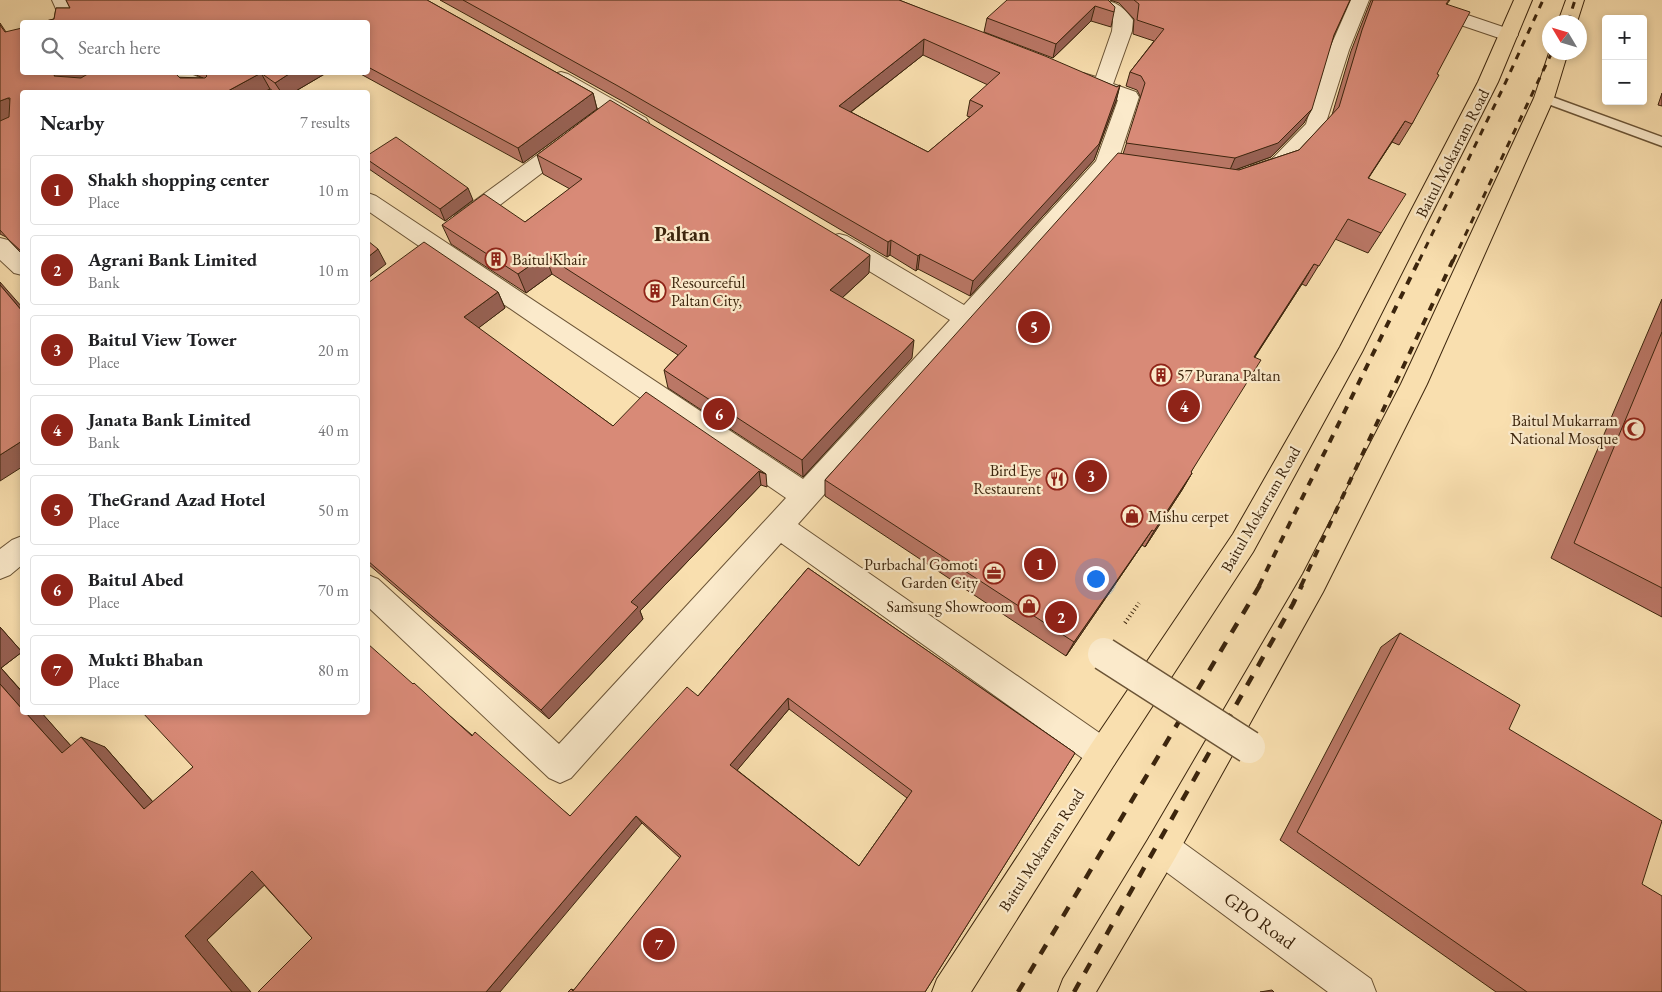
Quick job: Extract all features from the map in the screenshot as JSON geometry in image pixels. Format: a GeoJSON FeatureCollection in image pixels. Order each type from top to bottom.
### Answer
{"type":"FeatureCollection","features":[{"type":"Feature","properties":{"kind":"main road","name":"Baitul Mokarram Road"},"geometry":{"type":"LineString","coordinates":[[950,992],[1102,754],[1248,534],[1350,352],[1488,82],[1523,0]]}},
{"type":"Feature","properties":{"kind":"main road"},"geometry":{"type":"LineString","coordinates":[[1570,15],[1575,0]]}},
{"type":"Feature","properties":{"kind":"main road"},"geometry":{"type":"LineString","coordinates":[[1076,992],[1162,848],[1313,583],[1414,384],[1544,98],[1556,60]]}},
{"type":"Feature","properties":{"kind":"street"},"geometry":{"type":"LineString","coordinates":[[61,0],[70,20]]}},
{"type":"Feature","properties":{"kind":"street"},"geometry":{"type":"LineString","coordinates":[[1096,0],[1111,8],[1123,20],[1122,31],[1102,87]]}},
{"type":"Feature","properties":{"kind":"street"},"geometry":{"type":"LineString","coordinates":[[1238,179],[1280,164],[1316,127],[1339,50],[1360,0]]}},
{"type":"Feature","properties":{"kind":"street"},"geometry":{"type":"LineString","coordinates":[[1381,0],[1441,12],[1508,35]]}},
{"type":"Feature","properties":{"kind":"street"},"geometry":{"type":"LineString","coordinates":[[548,71],[598,120],[657,134]]}},
{"type":"Feature","properties":{"kind":"street"},"geometry":{"type":"LineString","coordinates":[[370,590],[560,767],[966,318],[1115,166],[1129,98],[1065,72]]}},
{"type":"Feature","properties":{"kind":"street"},"geometry":{"type":"LineString","coordinates":[[180,75],[203,90]]}},
{"type":"Feature","properties":{"kind":"street"},"geometry":{"type":"LineString","coordinates":[[425,249],[598,120]]}},
{"type":"Feature","properties":{"kind":"street"},"geometry":{"type":"LineString","coordinates":[[370,202],[425,249],[806,496]]}},
{"type":"Feature","properties":{"kind":"street"},"geometry":{"type":"LineString","coordinates":[[820,231],[966,318]]}},
{"type":"Feature","properties":{"kind":"street"},"geometry":{"type":"LineString","coordinates":[[0,246],[20,265]]}},
{"type":"Feature","properties":{"kind":"street"},"geometry":{"type":"LineString","coordinates":[[779,526],[1102,754]]}},
{"type":"Feature","properties":{"kind":"street"},"geometry":{"type":"LineString","coordinates":[[0,566],[20,551]]}},
{"type":"Feature","properties":{"kind":"street"},"geometry":{"type":"LineString","coordinates":[[1104,654],[1249,747]]}},
{"type":"Feature","properties":{"kind":"street","name":"GPO Road"},"geometry":{"type":"LineString","coordinates":[[1162,848],[1358,992]]}},
{"type":"Feature","properties":{"kind":"lane"},"geometry":{"type":"LineString","coordinates":[[1544,98],[1662,142]]}},
{"type":"Feature","properties":{"kind":"building"},"geometry":{"type":"Polygon","coordinates":[[[66,0],[427,0],[593,93],[518,148],[370,68],[370,20],[50,20],[54,19],[56,8],[70,8],[66,0]]]}},
{"type":"Feature","properties":{"kind":"building"},"geometry":{"type":"Polygon","coordinates":[[[463,0],[899,0],[1045,56],[1117,87],[1120,85],[1099,144],[973,281],[920,254],[918,256],[891,240],[888,242],[618,86],[463,0]],[[924,39],[839,106],[928,152],[983,106],[970,100],[1000,73],[924,39]]]}},
{"type":"Feature","properties":{"kind":"building"},"geometry":{"type":"Polygon","coordinates":[[[1007,0],[1108,0],[1115,7],[1114,12],[1095,6],[1056,44],[987,18],[1007,0]]]}},
{"type":"Feature","properties":{"kind":"building"},"geometry":{"type":"Polygon","coordinates":[[[1134,0],[1350,0],[1334,35],[1312,109],[1278,143],[1235,158],[1126,143],[1145,83],[1141,76],[1130,72],[1164,29],[1137,20],[1139,4],[1134,0]]]}},
{"type":"Feature","properties":{"kind":"building"},"geometry":{"type":"Polygon","coordinates":[[[1373,0],[1449,0],[1446,4],[1470,12],[1412,124],[1405,121],[1368,178],[1406,194],[1381,233],[1348,219],[1319,266],[1314,264],[1254,357],[1261,360],[1192,473],[1154,531],[1152,530],[1074,642],[825,480],[1118,153],[1239,170],[1299,150],[1339,107],[1373,0]]]}},
{"type":"Feature","properties":{"kind":"building"},"geometry":{"type":"Polygon","coordinates":[[[0,25],[5,32],[20,28],[20,75],[54,75],[81,78],[86,75],[177,75],[180,78],[205,78],[206,75],[257,75],[230,90],[20,90],[20,250],[0,230],[0,121],[9,117],[10,98],[0,101],[0,25]]]}},
{"type":"Feature","properties":{"kind":"building"},"geometry":{"type":"Polygon","coordinates":[[[264,75],[287,75],[275,83],[264,75]]]}},
{"type":"Feature","properties":{"kind":"building"},"geometry":{"type":"Polygon","coordinates":[[[610,100],[870,255],[830,290],[914,340],[802,460],[664,370],[687,346],[545,255],[518,274],[442,225],[484,194],[525,222],[582,179],[537,155],[610,100]]]}},
{"type":"Feature","properties":{"kind":"building"},"geometry":{"type":"Polygon","coordinates":[[[396,137],[468,188],[440,209],[370,161],[370,154],[396,137]]]}},
{"type":"Feature","properties":{"kind":"building"},"geometry":{"type":"Polygon","coordinates":[[[424,242],[498,292],[464,317],[613,426],[646,392],[766,474],[759,471],[631,602],[638,607],[541,710],[370,563],[370,282],[424,242]]]}},
{"type":"Feature","properties":{"kind":"building"},"geometry":{"type":"Polygon","coordinates":[[[370,243],[378,249],[370,255],[370,243]]]}},
{"type":"Feature","properties":{"kind":"building"},"geometry":{"type":"Polygon","coordinates":[[[0,285],[20,309],[20,442],[0,455],[0,285]]]}},
{"type":"Feature","properties":{"kind":"building","name":"Baitul Mukarram National Mosque"},"geometry":{"type":"Polygon","coordinates":[[[1662,332],[1662,588],[1574,543],[1662,332]]]}},
{"type":"Feature","properties":{"kind":"building"},"geometry":{"type":"Polygon","coordinates":[[[808,568],[1075,753],[925,992],[568,992],[571,989],[573,991],[681,856],[636,816],[486,992],[258,992],[312,938],[252,871],[185,936],[232,992],[0,992],[0,684],[20,707],[20,715],[28,715],[62,753],[81,737],[144,809],[193,767],[145,715],[370,715],[370,646],[472,736],[475,732],[570,816],[687,687],[698,696],[808,568]],[[788,698],[730,765],[859,866],[912,791],[788,698]]]}},
{"type":"Feature","properties":{"kind":"building"},"geometry":{"type":"Polygon","coordinates":[[[1400,633],[1520,705],[1509,729],[1662,821],[1642,884],[1662,896],[1662,992],[1527,992],[1297,832],[1400,633]]]}},
{"type":"Feature","properties":{"kind":"railway"},"geometry":{"type":"LineString","coordinates":[[1419,261],[1503,88],[1543,0]]}},
{"type":"Feature","properties":{"kind":"railway"},"geometry":{"type":"LineString","coordinates":[[1570,15],[1575,0]]}},
{"type":"Feature","properties":{"kind":"railway"},"geometry":{"type":"LineString","coordinates":[[1453,261],[1548,60]]}},
{"type":"Feature","properties":{"kind":"railway"},"geometry":{"type":"LineString","coordinates":[[1259,586],[1419,260]]}},
{"type":"Feature","properties":{"kind":"railway"},"geometry":{"type":"LineString","coordinates":[[1301,586],[1453,260]]}},
{"type":"Feature","properties":{"kind":"railway"},"geometry":{"type":"LineString","coordinates":[[1018,992],[1260,585]]}},
{"type":"Feature","properties":{"kind":"railway"},"geometry":{"type":"LineString","coordinates":[[1074,992],[1302,585]]}},
{"type":"Feature","properties":{"kind":"place","name":"Baitul Khair"},"geometry":{"type":"Point","coordinates":[496,259]}},
{"type":"Feature","properties":{"kind":"place","name":"Resourceful Paltan City,"},"geometry":{"type":"Point","coordinates":[655,291]}},
{"type":"Feature","properties":{"kind":"place","name":"TheGrand Azad Hotel"},"geometry":{"type":"Point","coordinates":[1034,327]}},
{"type":"Feature","properties":{"kind":"place","name":"57 Purana Paltan"},"geometry":{"type":"Point","coordinates":[1161,375]}},
{"type":"Feature","properties":{"kind":"place","name":"Janata Bank Limited"},"geometry":{"type":"Point","coordinates":[1184,406]}},
{"type":"Feature","properties":{"kind":"place","name":"Baitul Abed"},"geometry":{"type":"Point","coordinates":[719,414]}},
{"type":"Feature","properties":{"kind":"place","name":"Baitul Mukarram National Mosque"},"geometry":{"type":"Point","coordinates":[1634,429]}},
{"type":"Feature","properties":{"kind":"place","name":"Baitul View Tower"},"geometry":{"type":"Point","coordinates":[1091,476]}},
{"type":"Feature","properties":{"kind":"place","name":"Bird Eye Restaurent"},"geometry":{"type":"Point","coordinates":[1057,479]}},
{"type":"Feature","properties":{"kind":"place","name":"Mishu cerpet"},"geometry":{"type":"Point","coordinates":[1132,516]}},
{"type":"Feature","properties":{"kind":"place","name":"Shakh shopping center"},"geometry":{"type":"Point","coordinates":[1040,564]}},
{"type":"Feature","properties":{"kind":"place","name":"Purbachal Gomoti Garden City"},"geometry":{"type":"Point","coordinates":[994,573]}},
{"type":"Feature","properties":{"kind":"place","name":"Samsung Showroom"},"geometry":{"type":"Point","coordinates":[1029,606]}},
{"type":"Feature","properties":{"kind":"place","name":"Agrani Bank Limited"},"geometry":{"type":"Point","coordinates":[1061,617]}},
{"type":"Feature","properties":{"kind":"place","name":"Mukti Bhaban"},"geometry":{"type":"Point","coordinates":[659,944]}},
{"type":"Feature","properties":{"kind":"district","name":"Paltan"},"geometry":{"type":"Point","coordinates":[682,234]}}]}
